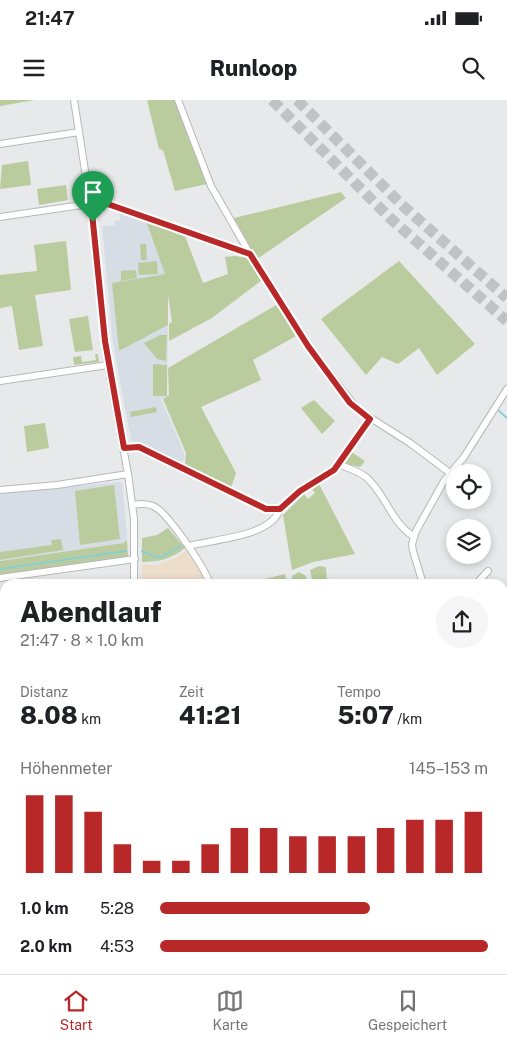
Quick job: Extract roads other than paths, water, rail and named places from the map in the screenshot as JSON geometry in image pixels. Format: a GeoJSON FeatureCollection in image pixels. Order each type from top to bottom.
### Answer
{"type":"FeatureCollection","features":[{"type":"Feature","properties":{"kind":"street"},"geometry":{"type":"LineString","coordinates":[[74,100],[91,203],[108,365],[124,448],[132,505],[134,579]]}},
{"type":"Feature","properties":{"kind":"street"},"geometry":{"type":"LineString","coordinates":[[178,100],[211,186],[250,254],[308,346],[350,403],[370,419],[410,443],[446,470]]}},
{"type":"Feature","properties":{"kind":"street"},"geometry":{"type":"LineString","coordinates":[[0,144],[79,132]]}},
{"type":"Feature","properties":{"kind":"street"},"geometry":{"type":"LineString","coordinates":[[0,217],[102,202],[250,254]]}},
{"type":"Feature","properties":{"kind":"street"},"geometry":{"type":"LineString","coordinates":[[0,381],[108,365]]}},
{"type":"Feature","properties":{"kind":"street"},"geometry":{"type":"LineString","coordinates":[[458,464],[507,389]]}},
{"type":"Feature","properties":{"kind":"street"},"geometry":{"type":"LineString","coordinates":[[189,546],[241,535],[272,523],[277,518],[280,509],[300,491],[339,464],[370,419]]}},
{"type":"Feature","properties":{"kind":"street"},"geometry":{"type":"LineString","coordinates":[[124,448],[139,447],[266,509],[280,509]]}},
{"type":"Feature","properties":{"kind":"street"},"geometry":{"type":"LineString","coordinates":[[339,464],[359,472],[368,479],[397,522],[413,536]]}},
{"type":"Feature","properties":{"kind":"street"},"geometry":{"type":"LineString","coordinates":[[0,490],[57,485],[128,474]]}},
{"type":"Feature","properties":{"kind":"street"},"geometry":{"type":"LineString","coordinates":[[421,579],[413,551],[413,536],[446,480]]}},
{"type":"Feature","properties":{"kind":"street"},"geometry":{"type":"LineString","coordinates":[[132,505],[145,504],[158,508],[201,563],[208,579]]}},
{"type":"Feature","properties":{"kind":"street"},"geometry":{"type":"LineString","coordinates":[[0,578],[135,559]]}},
{"type":"Feature","properties":{"kind":"street"},"geometry":{"type":"LineString","coordinates":[[480,579],[488,570]]}},
{"type":"Feature","properties":{"kind":"waterway"},"geometry":{"type":"LineString","coordinates":[[499,411],[507,418]]}},
{"type":"Feature","properties":{"kind":"waterway"},"geometry":{"type":"LineString","coordinates":[[142,551],[155,557],[162,557],[181,546]]}},
{"type":"Feature","properties":{"kind":"waterway"},"geometry":{"type":"LineString","coordinates":[[0,569],[126,551]]}},
{"type":"Feature","properties":{"kind":"tunnel"},"geometry":{"type":"LineString","coordinates":[[272,100],[391,219],[507,321]]}},
{"type":"Feature","properties":{"kind":"tunnel"},"geometry":{"type":"LineString","coordinates":[[297,100],[402,205],[507,298]]}}]}
